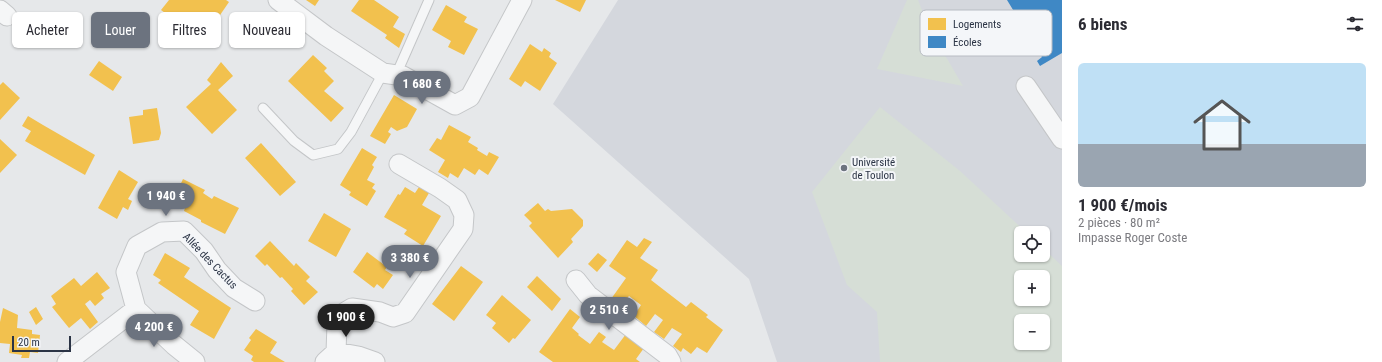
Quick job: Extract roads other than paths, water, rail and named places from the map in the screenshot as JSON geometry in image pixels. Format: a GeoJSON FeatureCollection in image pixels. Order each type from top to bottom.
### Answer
{"type":"FeatureCollection","features":[{"type":"Feature","properties":{"kind":"street"},"geometry":{"type":"LineString","coordinates":[[278,0],[326,36],[389,74],[403,76],[455,105],[470,97],[522,0]]}},
{"type":"Feature","properties":{"kind":"street"},"geometry":{"type":"LineString","coordinates":[[1026,86],[1062,139]]}},
{"type":"Feature","properties":{"kind":"street"},"geometry":{"type":"LineString","coordinates":[[375,362],[358,356],[330,357],[337,324],[342,314],[352,308],[380,312],[393,317],[405,312],[463,229],[464,215],[457,200],[440,188],[399,164]]}},
{"type":"Feature","properties":{"kind":"street","name":"Allée des Cactus"},"geometry":{"type":"LineString","coordinates":[[136,309],[126,272],[137,246],[162,232],[184,231],[204,251],[217,270],[234,288],[255,301]]}},
{"type":"Feature","properties":{"kind":"street"},"geometry":{"type":"LineString","coordinates":[[576,280],[588,295],[667,355],[671,362]]}},
{"type":"Feature","properties":{"kind":"street"},"geometry":{"type":"LineString","coordinates":[[67,362],[136,309],[174,345],[195,362]]}},
{"type":"Feature","properties":{"kind":"lane"},"geometry":{"type":"LineString","coordinates":[[263,108],[294,141],[313,155],[338,149],[389,74],[429,0]]}},
{"type":"Feature","properties":{"kind":"place","name":"Université de Toulon"},"geometry":{"type":"Point","coordinates":[844,168]}}]}
